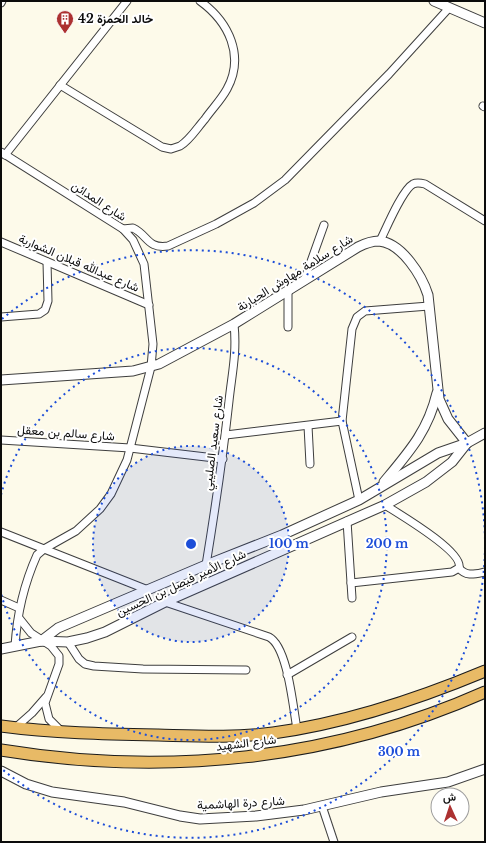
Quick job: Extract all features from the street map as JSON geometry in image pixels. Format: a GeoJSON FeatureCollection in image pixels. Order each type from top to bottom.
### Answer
{"type":"FeatureCollection","features":[{"type":"Feature","properties":{"kind":"highway","name":"شارع الشهيد"},"geometry":{"type":"LineString","coordinates":[[1,726],[60,731],[223,737],[250,736],[297,729],[383,708],[445,687],[485,670]]}},
{"type":"Feature","properties":{"kind":"highway","name":"شارع الشهيد"},"geometry":{"type":"LineString","coordinates":[[1,750],[60,759],[108,762],[206,761],[260,755],[303,749],[361,736],[416,718],[485,692]]}},
{"type":"Feature","properties":{"kind":"street"},"geometry":{"type":"LineString","coordinates":[[3,153],[127,1]]}},
{"type":"Feature","properties":{"kind":"street"},"geometry":{"type":"LineString","coordinates":[[60,85],[162,147],[171,149],[180,146],[223,96],[230,83],[234,69],[234,48],[226,27],[218,16],[200,1]]}},
{"type":"Feature","properties":{"kind":"street"},"geometry":{"type":"LineString","coordinates":[[434,1],[485,23]]}},
{"type":"Feature","properties":{"kind":"street"},"geometry":{"type":"LineString","coordinates":[[123,229],[133,228],[152,245],[161,247],[168,246],[216,224],[258,200],[285,180],[308,158],[397,66],[449,8]]}},
{"type":"Feature","properties":{"kind":"street","name":"شارع المدائن"},"geometry":{"type":"LineString","coordinates":[[3,153],[123,229],[133,240],[144,264],[149,305],[153,344],[151,367],[124,468],[106,502],[76,531],[44,549]]}},
{"type":"Feature","properties":{"kind":"street"},"geometry":{"type":"LineString","coordinates":[[467,443],[444,412],[438,392],[429,306],[425,287],[414,266],[397,250],[380,241],[408,188],[414,183],[418,182],[425,184],[485,221]]}},
{"type":"Feature","properties":{"kind":"street"},"geometry":{"type":"LineString","coordinates":[[304,281],[324,225]]}},
{"type":"Feature","properties":{"kind":"street","name":"شارع سلامة مهاوش الحبارنة"},"geometry":{"type":"LineString","coordinates":[[1,380],[133,371],[151,367],[234,324],[358,247],[369,242],[380,241]]}},
{"type":"Feature","properties":{"kind":"street","name":"شارع عبدالله قبلان الشواربة"},"geometry":{"type":"LineString","coordinates":[[1,242],[149,305]]}},
{"type":"Feature","properties":{"kind":"street"},"geometry":{"type":"LineString","coordinates":[[1,317],[39,314],[45,310],[48,301],[47,262]]}},
{"type":"Feature","properties":{"kind":"street"},"geometry":{"type":"LineString","coordinates":[[288,291],[288,327]]}},
{"type":"Feature","properties":{"kind":"street"},"geometry":{"type":"LineString","coordinates":[[359,500],[342,421],[352,330],[357,317],[366,311],[429,306]]}},
{"type":"Feature","properties":{"kind":"street","name":"شارع سعيد الصليبي"},"geometry":{"type":"LineString","coordinates":[[206,564],[223,459],[236,352],[234,324]]}},
{"type":"Feature","properties":{"kind":"street"},"geometry":{"type":"LineString","coordinates":[[379,487],[412,449],[424,430],[432,412],[438,392]]}},
{"type":"Feature","properties":{"kind":"street"},"geometry":{"type":"LineString","coordinates":[[226,435],[342,421]]}},
{"type":"Feature","properties":{"kind":"street"},"geometry":{"type":"LineString","coordinates":[[308,426],[310,464]]}},
{"type":"Feature","properties":{"kind":"street","name":"شارع الأمير فيصل بن الحسين"},"geometry":{"type":"LineString","coordinates":[[42,641],[58,628],[206,564],[282,535],[359,500],[438,453],[467,443],[485,433]]}},
{"type":"Feature","properties":{"kind":"street","name":"شارع سالم بن معقل"},"geometry":{"type":"LineString","coordinates":[[1,440],[130,448],[223,459]]}},
{"type":"Feature","properties":{"kind":"street","name":"شارع الأمير فيصل بن الحسين"},"geometry":{"type":"LineString","coordinates":[[1,649],[42,641],[68,642],[96,635],[165,602],[385,504],[426,482],[452,462],[467,443]]}},
{"type":"Feature","properties":{"kind":"street"},"geometry":{"type":"LineString","coordinates":[[385,504],[447,547],[458,559],[460,565],[459,568],[464,573],[469,574],[485,572]]}},
{"type":"Feature","properties":{"kind":"street"},"geometry":{"type":"LineString","coordinates":[[347,521],[352,598]]}},
{"type":"Feature","properties":{"kind":"street"},"geometry":{"type":"LineString","coordinates":[[1,532],[148,590]]}},
{"type":"Feature","properties":{"kind":"street"},"geometry":{"type":"LineString","coordinates":[[15,646],[19,608],[33,564],[37,555],[44,549]]}},
{"type":"Feature","properties":{"kind":"street"},"geometry":{"type":"LineString","coordinates":[[351,583],[452,572],[459,568]]}},
{"type":"Feature","properties":{"kind":"street"},"geometry":{"type":"LineString","coordinates":[[1,600],[19,608]]}},
{"type":"Feature","properties":{"kind":"street"},"geometry":{"type":"LineString","coordinates":[[165,602],[272,639],[280,649],[287,675],[297,729]]}},
{"type":"Feature","properties":{"kind":"street"},"geometry":{"type":"LineString","coordinates":[[19,618],[31,633],[54,649],[59,660],[47,695],[46,711],[52,722],[60,731]]}},
{"type":"Feature","properties":{"kind":"street"},"geometry":{"type":"LineString","coordinates":[[287,675],[352,637]]}},
{"type":"Feature","properties":{"kind":"street"},"geometry":{"type":"LineString","coordinates":[[68,642],[78,659],[85,664],[94,666],[143,669],[246,670]]}},
{"type":"Feature","properties":{"kind":"street"},"geometry":{"type":"LineString","coordinates":[[15,728],[32,713],[47,695]]}},
{"type":"Feature","properties":{"kind":"street","name":"شارع درة الهاشمية"},"geometry":{"type":"LineString","coordinates":[[1,771],[17,780],[43,790],[124,802],[187,818],[256,816],[304,810],[381,792],[448,782],[485,769]]}},
{"type":"Feature","properties":{"kind":"street"},"geometry":{"type":"LineString","coordinates":[[322,806],[334,842]]}},
{"type":"Feature","properties":{"kind":"place","name":"خالد الحمزة 42"},"geometry":{"type":"Point","coordinates":[65,34]}}]}
